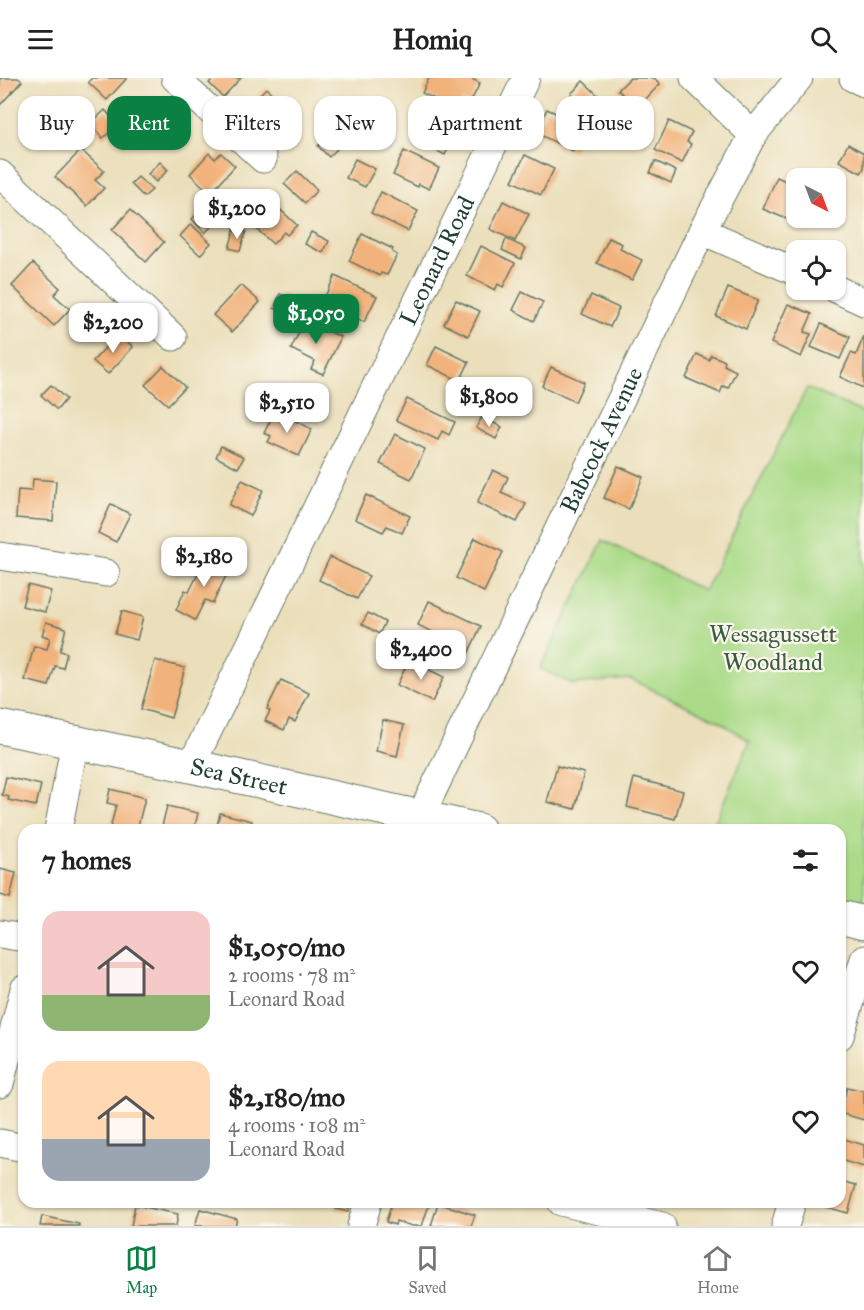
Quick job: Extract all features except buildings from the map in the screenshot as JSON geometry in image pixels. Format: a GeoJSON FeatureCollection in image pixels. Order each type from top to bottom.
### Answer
{"type":"FeatureCollection","features":[{"type":"Feature","properties":{"kind":"street"},"geometry":{"type":"LineString","coordinates":[[175,78],[263,159]]}},
{"type":"Feature","properties":{"kind":"street","name":"Leonard Road"},"geometry":{"type":"LineString","coordinates":[[191,766],[526,78]]}},
{"type":"Feature","properties":{"kind":"street"},"geometry":{"type":"LineString","coordinates":[[693,78],[753,135]]}},
{"type":"Feature","properties":{"kind":"street","name":"Babcock Avenue"},"geometry":{"type":"LineString","coordinates":[[421,815],[702,231],[753,135],[799,78]]}},
{"type":"Feature","properties":{"kind":"street"},"geometry":{"type":"LineString","coordinates":[[853,78],[864,83]]}},
{"type":"Feature","properties":{"kind":"street"},"geometry":{"type":"LineString","coordinates":[[0,174],[173,337]]}},
{"type":"Feature","properties":{"kind":"street"},"geometry":{"type":"LineString","coordinates":[[702,231],[786,268]]}},
{"type":"Feature","properties":{"kind":"street"},"geometry":{"type":"LineString","coordinates":[[846,294],[864,302]]}},
{"type":"Feature","properties":{"kind":"street"},"geometry":{"type":"LineString","coordinates":[[0,556],[106,573]]}},
{"type":"Feature","properties":{"kind":"street","name":"Sea Street"},"geometry":{"type":"LineString","coordinates":[[0,727],[456,824]]}},
{"type":"Feature","properties":{"kind":"street"},"geometry":{"type":"LineString","coordinates":[[59,824],[75,742]]}},
{"type":"Feature","properties":{"kind":"street"},"geometry":{"type":"LineString","coordinates":[[846,918],[864,923]]}},
{"type":"Feature","properties":{"kind":"street"},"geometry":{"type":"LineString","coordinates":[[0,934],[18,937]]}},
{"type":"Feature","properties":{"kind":"street"},"geometry":{"type":"LineString","coordinates":[[846,1017],[864,959]]}},
{"type":"Feature","properties":{"kind":"street"},"geometry":{"type":"LineString","coordinates":[[0,1084],[18,1012]]}},
{"type":"Feature","properties":{"kind":"street"},"geometry":{"type":"LineString","coordinates":[[0,1143],[18,1147]]}},
{"type":"Feature","properties":{"kind":"street"},"geometry":{"type":"LineString","coordinates":[[361,1226],[366,1208]]}},
{"type":"Feature","properties":{"kind":"street"},"geometry":{"type":"LineString","coordinates":[[586,1208],[662,1226]]}},
{"type":"Feature","properties":{"kind":"street"},"geometry":{"type":"LineString","coordinates":[[785,1226],[790,1208]]}},
{"type":"Feature","properties":{"kind":"green space","name":"Wessagussett Woodland"},"geometry":{"type":"Polygon","coordinates":[[[807,388],[864,413],[864,902],[846,898],[846,824],[714,824],[750,741],[719,721],[630,679],[573,684],[540,669],[603,540],[704,591],[807,388]]]}}]}
